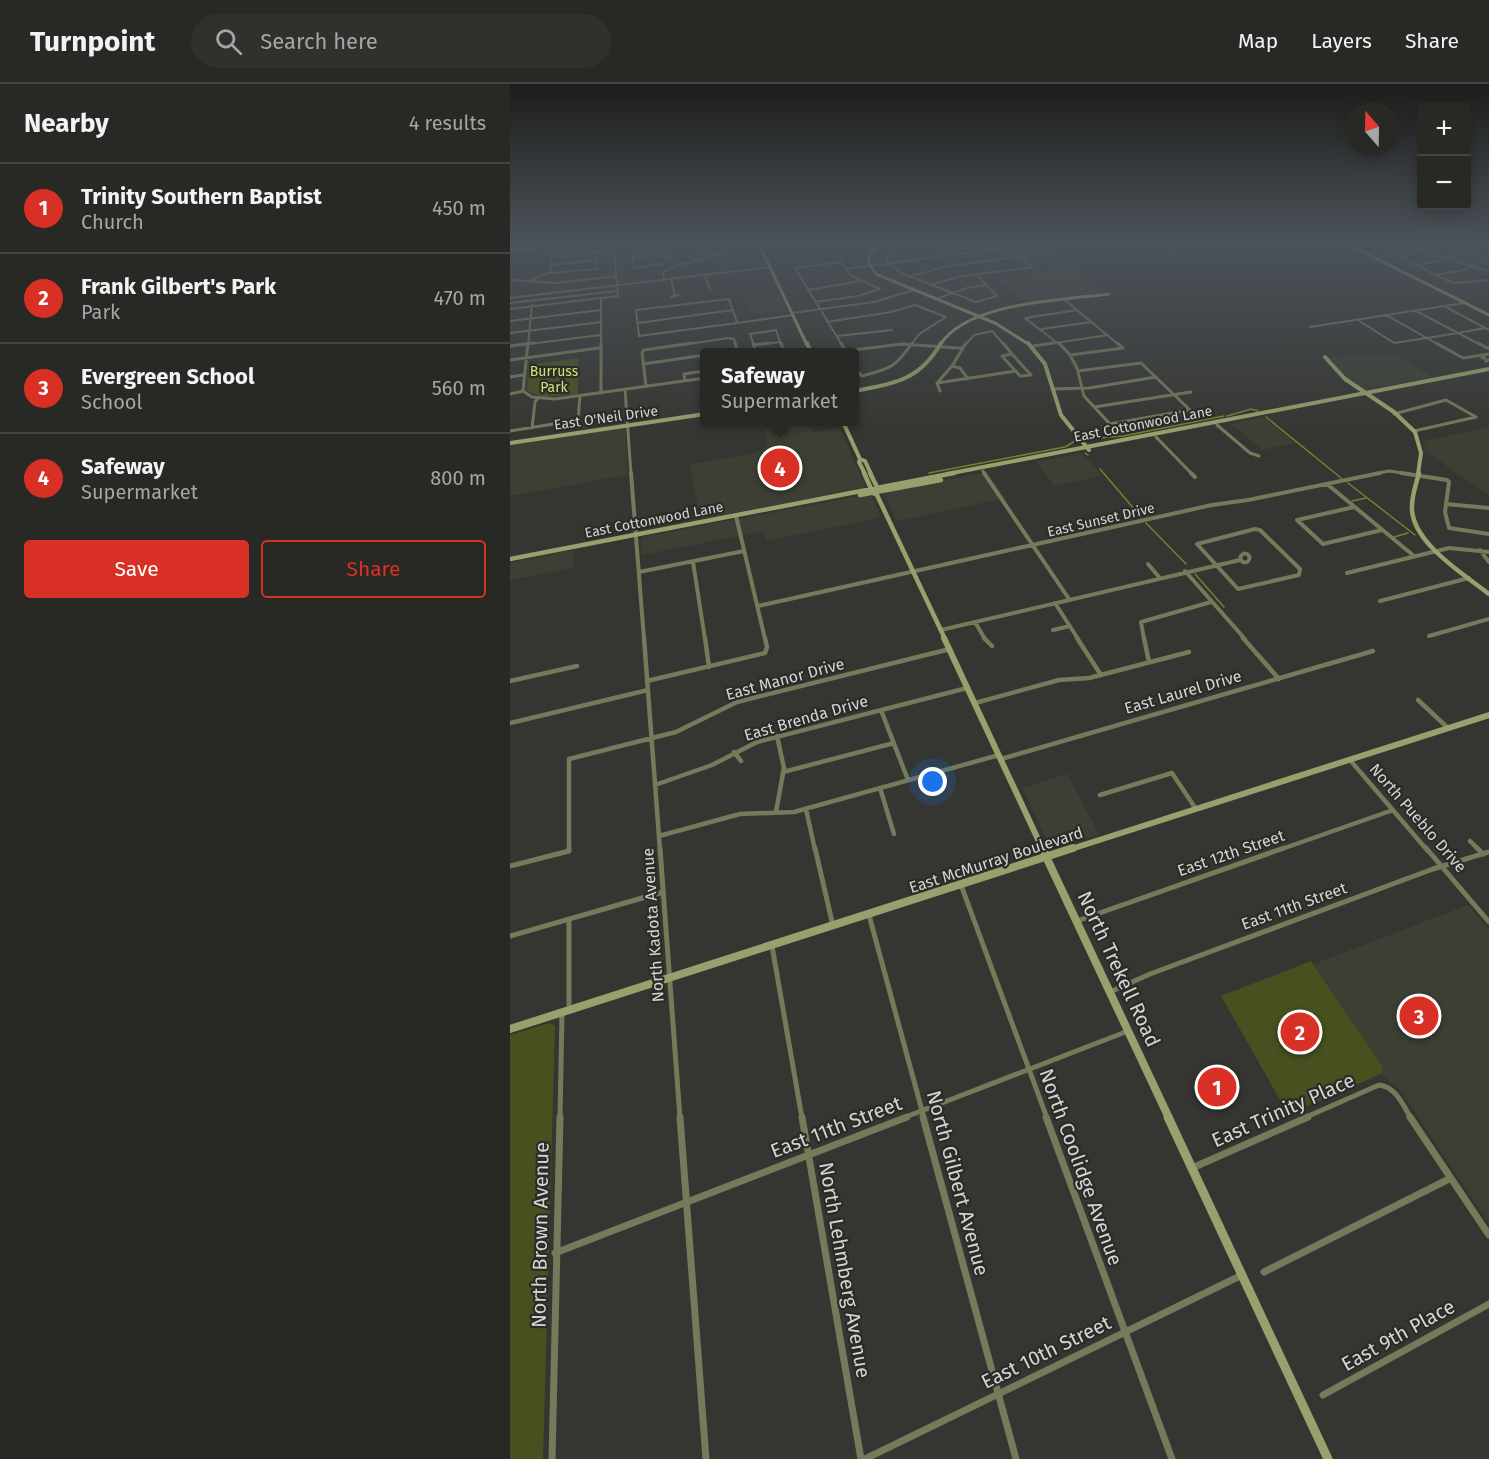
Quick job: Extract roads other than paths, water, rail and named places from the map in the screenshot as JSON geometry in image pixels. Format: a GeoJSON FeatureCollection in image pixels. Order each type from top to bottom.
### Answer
{"type":"FeatureCollection","features":[{"type":"Feature","properties":{"kind":"street"},"geometry":{"type":"LineString","coordinates":[[510,309],[537,306]]}},
{"type":"Feature","properties":{"kind":"street"},"geometry":{"type":"LineString","coordinates":[[601,306],[599,348],[601,393]]}},
{"type":"Feature","properties":{"kind":"street"},"geometry":{"type":"LineString","coordinates":[[668,306],[636,310],[639,336],[841,306]]}},
{"type":"Feature","properties":{"kind":"street"},"geometry":{"type":"LineString","coordinates":[[732,306],[737,323]]}},
{"type":"Feature","properties":{"kind":"street"},"geometry":{"type":"LineString","coordinates":[[789,306],[809,348]]}},
{"type":"Feature","properties":{"kind":"street"},"geometry":{"type":"LineString","coordinates":[[817,306],[844,348]]}},
{"type":"Feature","properties":{"kind":"street"},"geometry":{"type":"LineString","coordinates":[[826,322],[891,312],[911,306]]}},
{"type":"Feature","properties":{"kind":"street"},"geometry":{"type":"LineString","coordinates":[[859,373],[862,376],[890,368],[899,362],[929,326],[946,317],[918,306]]}},
{"type":"Feature","properties":{"kind":"street"},"geometry":{"type":"LineString","coordinates":[[954,306],[1008,329],[1033,346],[1045,363],[1062,417],[1088,449]]}},
{"type":"Feature","properties":{"kind":"street"},"geometry":{"type":"LineString","coordinates":[[859,390],[888,384],[911,374],[930,360],[943,338],[954,329],[1004,310],[1027,306]]}},
{"type":"Feature","properties":{"kind":"street"},"geometry":{"type":"LineString","coordinates":[[1070,356],[1123,348],[1072,306]]}},
{"type":"Feature","properties":{"kind":"street"},"geometry":{"type":"LineString","coordinates":[[1310,327],[1443,306]]}},
{"type":"Feature","properties":{"kind":"street"},"geometry":{"type":"LineString","coordinates":[[1444,306],[1487,329]]}},
{"type":"Feature","properties":{"kind":"street"},"geometry":{"type":"LineString","coordinates":[[1472,306],[1489,315]]}},
{"type":"Feature","properties":{"kind":"street"},"geometry":{"type":"LineString","coordinates":[[523,392],[531,307]]}},
{"type":"Feature","properties":{"kind":"street"},"geometry":{"type":"LineString","coordinates":[[510,321],[601,310]]}},
{"type":"Feature","properties":{"kind":"street"},"geometry":{"type":"LineString","coordinates":[[638,322],[733,310]]}},
{"type":"Feature","properties":{"kind":"street"},"geometry":{"type":"LineString","coordinates":[[1077,310],[1024,318],[1058,342],[1070,356],[1078,371],[1084,396],[1113,425],[1188,411],[1157,377],[1138,362],[1078,371]]}},
{"type":"Feature","properties":{"kind":"street"},"geometry":{"type":"LineString","coordinates":[[1386,315],[1461,357],[1485,359],[1489,352],[1416,311]]}},
{"type":"Feature","properties":{"kind":"street"},"geometry":{"type":"LineString","coordinates":[[1358,320],[1394,343],[1487,329]]}},
{"type":"Feature","properties":{"kind":"street"},"geometry":{"type":"LineString","coordinates":[[510,333],[602,322]]}},
{"type":"Feature","properties":{"kind":"street"},"geometry":{"type":"LineString","coordinates":[[1042,329],[1091,322]]}},
{"type":"Feature","properties":{"kind":"street"},"geometry":{"type":"LineString","coordinates":[[755,348],[750,334],[776,330],[782,348]]}},
{"type":"Feature","properties":{"kind":"street"},"geometry":{"type":"LineString","coordinates":[[837,336],[892,330]]}},
{"type":"Feature","properties":{"kind":"street"},"geometry":{"type":"LineString","coordinates":[[937,382],[952,366],[969,338],[977,332],[992,331],[1013,354],[1031,375],[1020,376],[1002,356],[1013,354]]}},
{"type":"Feature","properties":{"kind":"street"},"geometry":{"type":"LineString","coordinates":[[510,346],[600,335]]}},
{"type":"Feature","properties":{"kind":"street"},"geometry":{"type":"LineString","coordinates":[[1033,346],[1108,335]]}},
{"type":"Feature","properties":{"kind":"street"},"geometry":{"type":"LineString","coordinates":[[646,386],[642,352],[650,348],[728,338],[734,339],[736,348]]}},
{"type":"Feature","properties":{"kind":"street"},"geometry":{"type":"LineString","coordinates":[[754,345],[780,342]]}},
{"type":"Feature","properties":{"kind":"street"},"geometry":{"type":"LineString","coordinates":[[859,350],[888,345],[961,348]]}},
{"type":"Feature","properties":{"kind":"street"},"geometry":{"type":"LineString","coordinates":[[510,360],[599,348]]}},
{"type":"Feature","properties":{"kind":"street"},"geometry":{"type":"LineString","coordinates":[[643,364],[700,356]]}},
{"type":"Feature","properties":{"kind":"street"},"geometry":{"type":"LineString","coordinates":[[1325,357],[1333,370],[1414,431],[1422,450],[1411,509],[1414,523],[1428,543],[1489,594]]}},
{"type":"Feature","properties":{"kind":"street"},"geometry":{"type":"LineString","coordinates":[[952,366],[960,368],[968,379]]}},
{"type":"Feature","properties":{"kind":"street"},"geometry":{"type":"LineString","coordinates":[[937,382],[1016,371]]}},
{"type":"Feature","properties":{"kind":"street","name":"East Cottonwood Lane"},"geometry":{"type":"LineString","coordinates":[[510,559],[876,491],[1489,371]]}},
{"type":"Feature","properties":{"kind":"street"},"geometry":{"type":"LineString","coordinates":[[685,381],[684,374],[700,372]]}},
{"type":"Feature","properties":{"kind":"street"},"geometry":{"type":"LineString","coordinates":[[510,377],[523,375]]}},
{"type":"Feature","properties":{"kind":"street"},"geometry":{"type":"LineString","coordinates":[[510,394],[523,392],[538,398],[580,396],[700,377]]}},
{"type":"Feature","properties":{"kind":"street"},"geometry":{"type":"LineString","coordinates":[[1052,389],[1083,388],[1157,377]]}},
{"type":"Feature","properties":{"kind":"street"},"geometry":{"type":"LineString","coordinates":[[937,382],[940,391]]}},
{"type":"Feature","properties":{"kind":"street","name":"North Kadota Avenue"},"geometry":{"type":"LineString","coordinates":[[625,389],[706,1459]]}},
{"type":"Feature","properties":{"kind":"street"},"geometry":{"type":"LineString","coordinates":[[1094,407],[1191,392]]}},
{"type":"Feature","properties":{"kind":"street","name":"East Cottonwood Lane"},"geometry":{"type":"LineString","coordinates":[[955,475],[1365,395]]}},
{"type":"Feature","properties":{"kind":"street"},"geometry":{"type":"LineString","coordinates":[[510,431],[574,422],[580,418],[580,396]]}},
{"type":"Feature","properties":{"kind":"street"},"geometry":{"type":"LineString","coordinates":[[532,428],[534,402],[538,398]]}},
{"type":"Feature","properties":{"kind":"street"},"geometry":{"type":"LineString","coordinates":[[1394,414],[1446,400],[1452,401],[1476,417],[1414,431]]}},
{"type":"Feature","properties":{"kind":"street","name":"East O'Neil Drive"},"geometry":{"type":"LineString","coordinates":[[510,442],[700,415]]}},
{"type":"Feature","properties":{"kind":"street"},"geometry":{"type":"LineString","coordinates":[[1217,425],[1250,453],[1259,456]]}},
{"type":"Feature","properties":{"kind":"street","name":"North Trekell Road"},"geometry":{"type":"LineString","coordinates":[[845,426],[860,459],[859,462],[876,491],[1328,1459]]}},
{"type":"Feature","properties":{"kind":"street"},"geometry":{"type":"LineString","coordinates":[[1156,437],[1195,477]]}},
{"type":"Feature","properties":{"kind":"street"},"geometry":{"type":"LineString","coordinates":[[983,471],[1069,599]]}},
{"type":"Feature","properties":{"kind":"street","name":"East Sunset Drive"},"geometry":{"type":"LineString","coordinates":[[758,606],[1212,505],[1389,471],[1449,482],[1446,504]]}},
{"type":"Feature","properties":{"kind":"street"},"geometry":{"type":"LineString","coordinates":[[1327,484],[1414,556]]}},
{"type":"Feature","properties":{"kind":"street"},"geometry":{"type":"LineString","coordinates":[[1489,508],[1446,504],[1444,513],[1446,525],[1449,528],[1489,534]]}},
{"type":"Feature","properties":{"kind":"street"},"geometry":{"type":"LineString","coordinates":[[1354,507],[1297,520],[1323,544],[1382,530]]}},
{"type":"Feature","properties":{"kind":"street"},"geometry":{"type":"LineString","coordinates":[[647,681],[760,656],[767,647],[736,516]]}},
{"type":"Feature","properties":{"kind":"street"},"geometry":{"type":"LineString","coordinates":[[1255,529],[1260,530],[1301,573],[1238,589],[1215,566],[1198,547],[1199,541],[1255,529]]}},
{"type":"Feature","properties":{"kind":"street"},"geometry":{"type":"LineString","coordinates":[[1347,573],[1449,548],[1489,552]]}},
{"type":"Feature","properties":{"kind":"street"},"geometry":{"type":"LineString","coordinates":[[1480,550],[1489,562]]}},
{"type":"Feature","properties":{"kind":"street"},"geometry":{"type":"LineString","coordinates":[[639,572],[744,551]]}},
{"type":"Feature","properties":{"kind":"street"},"geometry":{"type":"LineString","coordinates":[[940,630],[1159,577],[1240,560]]}},
{"type":"Feature","properties":{"kind":"street"},"geometry":{"type":"LineString","coordinates":[[693,561],[709,667]]}},
{"type":"Feature","properties":{"kind":"street"},"geometry":{"type":"LineString","coordinates":[[1148,564],[1159,577]]}},
{"type":"Feature","properties":{"kind":"street"},"geometry":{"type":"LineString","coordinates":[[1185,571],[1279,679]]}},
{"type":"Feature","properties":{"kind":"street"},"geometry":{"type":"LineString","coordinates":[[1380,601],[1469,578]]}},
{"type":"Feature","properties":{"kind":"street"},"geometry":{"type":"LineString","coordinates":[[1149,662],[1141,622],[1211,602]]}},
{"type":"Feature","properties":{"kind":"street"},"geometry":{"type":"LineString","coordinates":[[1055,603],[1101,675]]}},
{"type":"Feature","properties":{"kind":"street"},"geometry":{"type":"LineString","coordinates":[[1429,636],[1489,619]]}},
{"type":"Feature","properties":{"kind":"street"},"geometry":{"type":"LineString","coordinates":[[975,622],[986,641],[992,646]]}},
{"type":"Feature","properties":{"kind":"street"},"geometry":{"type":"LineString","coordinates":[[1053,630],[1070,626]]}},
{"type":"Feature","properties":{"kind":"street","name":"East Manor Drive"},"geometry":{"type":"LineString","coordinates":[[510,866],[568,851],[569,759],[676,732],[736,702],[950,649]]}},
{"type":"Feature","properties":{"kind":"street","name":"East Laurel Drive"},"geometry":{"type":"LineString","coordinates":[[659,836],[740,814],[807,809],[1000,757],[1373,651]]}},
{"type":"Feature","properties":{"kind":"street"},"geometry":{"type":"LineString","coordinates":[[975,704],[1059,680],[1101,675],[1189,652]]}},
{"type":"Feature","properties":{"kind":"street"},"geometry":{"type":"LineString","coordinates":[[510,681],[577,666]]}},
{"type":"Feature","properties":{"kind":"street","name":"East Brenda Drive"},"geometry":{"type":"LineString","coordinates":[[655,785],[703,768],[757,742],[967,688]]}},
{"type":"Feature","properties":{"kind":"street"},"geometry":{"type":"LineString","coordinates":[[510,723],[648,690]]}},
{"type":"Feature","properties":{"kind":"street"},"geometry":{"type":"LineString","coordinates":[[1418,700],[1448,728]]}},
{"type":"Feature","properties":{"kind":"street"},"geometry":{"type":"LineString","coordinates":[[881,710],[908,780]]}},
{"type":"Feature","properties":{"kind":"street","name":"East McMurray Boulevard"},"geometry":{"type":"LineString","coordinates":[[510,1029],[1489,715]]}},
{"type":"Feature","properties":{"kind":"street"},"geometry":{"type":"LineString","coordinates":[[776,812],[784,768],[777,736]]}},
{"type":"Feature","properties":{"kind":"street"},"geometry":{"type":"LineString","coordinates":[[783,772],[894,743]]}},
{"type":"Feature","properties":{"kind":"street"},"geometry":{"type":"LineString","coordinates":[[734,752],[741,761]]}},
{"type":"Feature","properties":{"kind":"street","name":"North Pueblo Drive"},"geometry":{"type":"LineString","coordinates":[[1350,760],[1489,922]]}},
{"type":"Feature","properties":{"kind":"street"},"geometry":{"type":"LineString","coordinates":[[1100,795],[1172,773],[1196,809]]}},
{"type":"Feature","properties":{"kind":"street"},"geometry":{"type":"LineString","coordinates":[[880,788],[894,834]]}},
{"type":"Feature","properties":{"kind":"street"},"geometry":{"type":"LineString","coordinates":[[807,809],[833,926]]}},
{"type":"Feature","properties":{"kind":"street","name":"East 12th Street"},"geometry":{"type":"LineString","coordinates":[[1077,921],[1393,810]]}},
{"type":"Feature","properties":{"kind":"street"},"geometry":{"type":"LineString","coordinates":[[1470,841],[1486,853]]}},
{"type":"Feature","properties":{"kind":"street","name":"East 11th Street"},"geometry":{"type":"LineString","coordinates":[[1110,992],[1150,974],[1441,866],[1486,853]]}},
{"type":"Feature","properties":{"kind":"street","name":"North Coolidge Avenue"},"geometry":{"type":"LineString","coordinates":[[961,885],[1027,1070],[1172,1459]]}},
{"type":"Feature","properties":{"kind":"street"},"geometry":{"type":"LineString","coordinates":[[510,936],[663,892]]}},
{"type":"Feature","properties":{"kind":"street","name":"North Gilbert Avenue"},"geometry":{"type":"LineString","coordinates":[[869,915],[1016,1459]]}},
{"type":"Feature","properties":{"kind":"street","name":"North Brown Avenue"},"geometry":{"type":"LineString","coordinates":[[552,1459],[555,1252],[569,919]]}},
{"type":"Feature","properties":{"kind":"street","name":"North Lehmberg Avenue"},"geometry":{"type":"LineString","coordinates":[[772,946],[863,1459]]}},
{"type":"Feature","properties":{"kind":"street","name":"East 11th Street"},"geometry":{"type":"LineString","coordinates":[[555,1252],[922,1112],[1128,1030]]}},
{"type":"Feature","properties":{"kind":"street","name":"East Trinity Place"},"geometry":{"type":"LineString","coordinates":[[1192,1168],[1379,1085],[1387,1086],[1394,1092],[1451,1178]]}},
{"type":"Feature","properties":{"kind":"street"},"geometry":{"type":"LineString","coordinates":[[1264,1272],[1451,1178],[1489,1235]]}},
{"type":"Feature","properties":{"kind":"street","name":"East 10th Street"},"geometry":{"type":"LineString","coordinates":[[863,1459],[1242,1275]]}},
{"type":"Feature","properties":{"kind":"street","name":"East 9th Place"},"geometry":{"type":"LineString","coordinates":[[1323,1395],[1489,1304]]}},
{"type":"Feature","properties":{"kind":"waterway"},"geometry":{"type":"LineString","coordinates":[[1227,416],[1251,409],[1258,411]]}},
{"type":"Feature","properties":{"kind":"waterway"},"geometry":{"type":"LineString","coordinates":[[1087,439],[1123,436],[1224,416]]}},
{"type":"Feature","properties":{"kind":"waterway"},"geometry":{"type":"LineString","coordinates":[[1266,417],[1341,478]]}},
{"type":"Feature","properties":{"kind":"waterway"},"geometry":{"type":"LineString","coordinates":[[929,473],[1065,447],[1075,441]]}},
{"type":"Feature","properties":{"kind":"waterway"},"geometry":{"type":"LineString","coordinates":[[1100,469],[1141,517]]}},
{"type":"Feature","properties":{"kind":"waterway"},"geometry":{"type":"LineString","coordinates":[[1348,483],[1415,535]]}},
{"type":"Feature","properties":{"kind":"waterway"},"geometry":{"type":"LineString","coordinates":[[1352,501],[1366,498]]}},
{"type":"Feature","properties":{"kind":"waterway"},"geometry":{"type":"LineString","coordinates":[[1146,523],[1186,564]]}},
{"type":"Feature","properties":{"kind":"waterway"},"geometry":{"type":"LineString","coordinates":[[1394,537],[1408,533]]}},
{"type":"Feature","properties":{"kind":"waterway"},"geometry":{"type":"LineString","coordinates":[[1195,574],[1224,607]]}},
{"type":"Feature","properties":{"kind":"place","name":"Safeway"},"geometry":{"type":"Point","coordinates":[780,468]}},
{"type":"Feature","properties":{"kind":"place","name":"Evergreen School"},"geometry":{"type":"Point","coordinates":[1419,1016]}},
{"type":"Feature","properties":{"kind":"place","name":"Frank Gilbert's Park"},"geometry":{"type":"Point","coordinates":[1300,1032]}},
{"type":"Feature","properties":{"kind":"place","name":"Trinity Southern Baptist"},"geometry":{"type":"Point","coordinates":[1217,1087]}},
{"type":"Feature","properties":{"kind":"park label","name":"Burruss Park"},"geometry":{"type":"Point","coordinates":[554,380]}}]}
